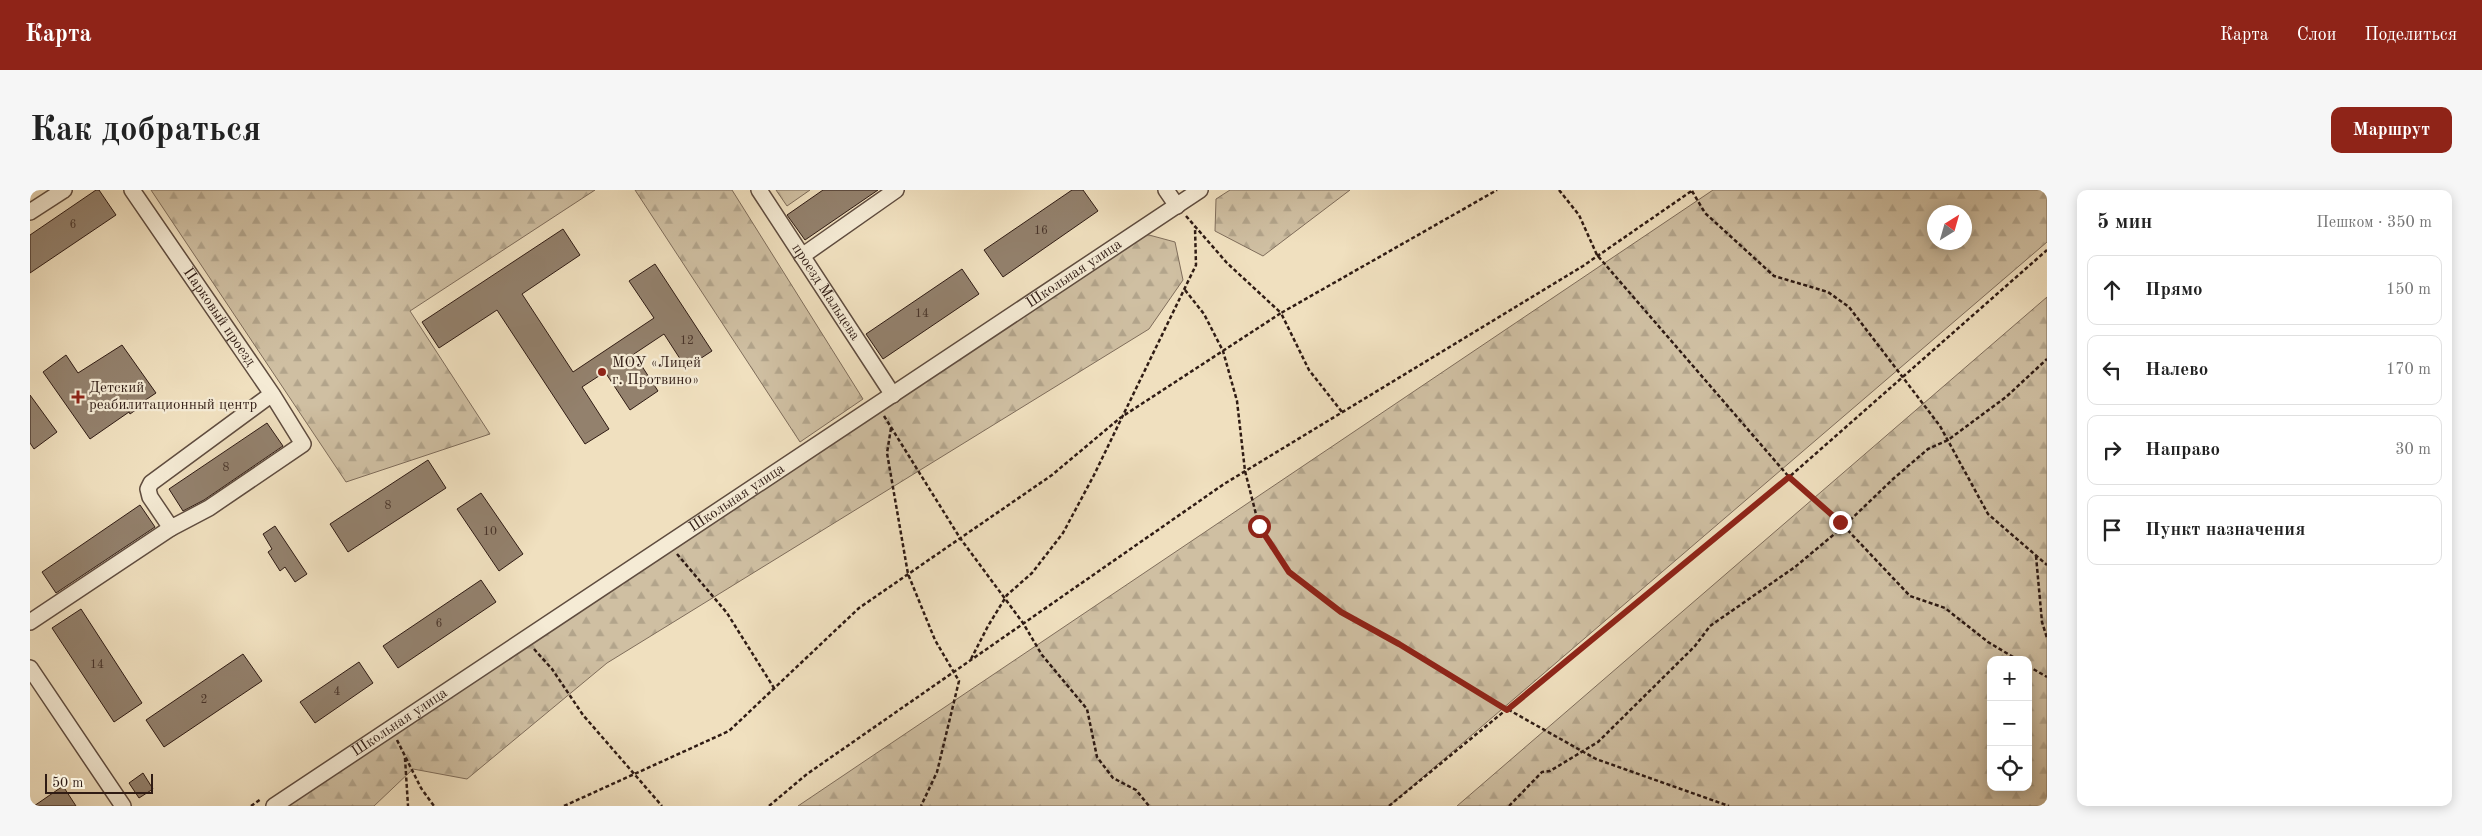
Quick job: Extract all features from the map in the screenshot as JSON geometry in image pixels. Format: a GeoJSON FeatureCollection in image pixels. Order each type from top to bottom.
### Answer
{"type":"FeatureCollection","features":[{"type":"Feature","properties":{"kind":"street"},"geometry":{"type":"LineString","coordinates":[[30,212],[64,190]]}},
{"type":"Feature","properties":{"kind":"street","name":"Парковый проезд"},"geometry":{"type":"LineString","coordinates":[[132,190],[272,394],[303,444],[209,508],[171,528]]}},
{"type":"Feature","properties":{"kind":"street","name":"проезд Мальцева"},"geometry":{"type":"LineString","coordinates":[[759,190],[893,395]]}},
{"type":"Feature","properties":{"kind":"street"},"geometry":{"type":"LineString","coordinates":[[802,256],[896,190]]}},
{"type":"Feature","properties":{"kind":"street"},"geometry":{"type":"LineString","coordinates":[[1166,190],[1177,206]]}},
{"type":"Feature","properties":{"kind":"street","name":"Школьная улица"},"geometry":{"type":"LineString","coordinates":[[274,806],[1200,190]]}},
{"type":"Feature","properties":{"kind":"street"},"geometry":{"type":"LineString","coordinates":[[30,622],[171,528],[150,497],[148,489],[151,483],[272,394]]}},
{"type":"Feature","properties":{"kind":"street"},"geometry":{"type":"LineString","coordinates":[[30,668],[123,806]]}},
{"type":"Feature","properties":{"kind":"path"},"geometry":{"type":"LineString","coordinates":[[564,806],[729,730],[859,608],[1052,475],[1120,418],[1281,313],[1433,224],[1497,190]]}},
{"type":"Feature","properties":{"kind":"path"},"geometry":{"type":"LineString","coordinates":[[1559,190],[1579,214],[1597,255],[1789,477],[1844,526],[1910,596],[1945,608],[1988,642],[2011,656]]}},
{"type":"Feature","properties":{"kind":"path"},"geometry":{"type":"LineString","coordinates":[[769,806],[807,774],[1245,471],[1582,266],[1692,190],[1705,213],[1774,276],[1828,292],[1849,307],[1904,376],[1948,440],[1988,514],[2047,565]]}},
{"type":"Feature","properties":{"kind":"path"},"geometry":{"type":"LineString","coordinates":[[1177,206],[1227,263],[1281,313],[1309,370],[1342,412]]}},
{"type":"Feature","properties":{"kind":"path"},"geometry":{"type":"LineString","coordinates":[[970,660],[1005,599],[1032,573],[1063,533],[1186,290],[1196,265],[1195,227]]}},
{"type":"Feature","properties":{"kind":"path"},"geometry":{"type":"LineString","coordinates":[[1389,806],[1789,477],[2047,250]]}},
{"type":"Feature","properties":{"kind":"path"},"geometry":{"type":"LineString","coordinates":[[1186,290],[1204,314],[1222,351],[1237,401],[1245,471],[1259,526],[1289,572],[1341,612],[1399,644],[1507,710],[1596,759],[1729,806]]}},
{"type":"Feature","properties":{"kind":"path"},"geometry":{"type":"LineString","coordinates":[[1509,806],[1542,772],[1550,771],[1598,742],[1695,646],[1710,626],[1795,567],[1844,526],[1893,478],[1928,449],[1948,440],[2006,397],[2047,359]]}},
{"type":"Feature","properties":{"kind":"path"},"geometry":{"type":"LineString","coordinates":[[877,405],[960,538],[1023,623],[1042,655],[1087,709],[1096,757],[1113,778],[1136,790],[1149,806]]}},
{"type":"Feature","properties":{"kind":"path"},"geometry":{"type":"LineString","coordinates":[[891,427],[887,453],[908,574],[935,640],[955,671],[959,681],[937,772],[921,806]]}},
{"type":"Feature","properties":{"kind":"path"},"geometry":{"type":"LineString","coordinates":[[668,544],[727,613],[774,688]]}},
{"type":"Feature","properties":{"kind":"path"},"geometry":{"type":"LineString","coordinates":[[2036,556],[2042,622],[2047,638]]}},
{"type":"Feature","properties":{"kind":"path"},"geometry":{"type":"LineString","coordinates":[[525,639],[552,670],[583,715],[662,806]]}},
{"type":"Feature","properties":{"kind":"path"},"geometry":{"type":"LineString","coordinates":[[2032,668],[2047,677]]}},
{"type":"Feature","properties":{"kind":"path"},"geometry":{"type":"LineString","coordinates":[[391,728],[421,788],[434,806]]}},
{"type":"Feature","properties":{"kind":"path"},"geometry":{"type":"LineString","coordinates":[[405,757],[408,806]]}},
{"type":"Feature","properties":{"kind":"green space"},"geometry":{"type":"Polygon","coordinates":[[[151,190],[595,190],[410,311],[490,434],[346,482],[151,190]]]}},
{"type":"Feature","properties":{"kind":"green space"},"geometry":{"type":"Polygon","coordinates":[[[635,190],[732,190],[863,399],[800,442],[635,190]]]}},
{"type":"Feature","properties":{"kind":"green space"},"geometry":{"type":"Polygon","coordinates":[[[776,190],[810,190],[787,206],[776,190]]]}},
{"type":"Feature","properties":{"kind":"green space"},"geometry":{"type":"Polygon","coordinates":[[[1230,190],[1350,190],[1263,256],[1215,231],[1216,199],[1230,190]]]}},
{"type":"Feature","properties":{"kind":"green space"},"geometry":{"type":"Polygon","coordinates":[[[1713,190],[2047,190],[2047,242],[1389,806],[798,806],[1713,190]]]}},
{"type":"Feature","properties":{"kind":"green space"},"geometry":{"type":"Polygon","coordinates":[[[1138,232],[1175,242],[1183,280],[1149,329],[607,663],[467,779],[413,769],[374,806],[284,806],[1138,232]]]}},
{"type":"Feature","properties":{"kind":"green space"},"geometry":{"type":"Polygon","coordinates":[[[2047,297],[2047,806],[1457,806],[2047,297]]]}},
{"type":"Feature","properties":{"kind":"building"},"geometry":{"type":"Polygon","coordinates":[[[96,190],[99,190],[116,215],[30,273],[30,235],[96,190]]]}},
{"type":"Feature","properties":{"kind":"building"},"geometry":{"type":"Polygon","coordinates":[[[823,190],[878,190],[805,240],[787,215],[823,190]]]}},
{"type":"Feature","properties":{"kind":"building"},"geometry":{"type":"Polygon","coordinates":[[[1072,190],[1083,190],[1098,211],[1003,277],[984,250],[1072,190]]]}},
{"type":"Feature","properties":{"kind":"building"},"geometry":{"type":"Polygon","coordinates":[[[563,229],[580,255],[522,294],[573,372],[654,318],[629,281],[655,264],[712,351],[686,368],[664,334],[634,354],[658,391],[630,410],[605,372],[582,387],[609,429],[585,444],[497,310],[439,348],[422,322],[563,229]]]}},
{"type":"Feature","properties":{"kind":"building"},"geometry":{"type":"Polygon","coordinates":[[[962,269],[979,294],[883,359],[866,334],[962,269]]]}},
{"type":"Feature","properties":{"kind":"building","name":"Детский реабилитационный центр"},"geometry":{"type":"Polygon","coordinates":[[[122,345],[156,393],[138,405],[140,407],[130,414],[129,412],[90,439],[43,372],[66,355],[78,373],[122,345]]]}},
{"type":"Feature","properties":{"kind":"building"},"geometry":{"type":"Polygon","coordinates":[[[30,395],[57,432],[34,449],[30,443],[30,395]]]}},
{"type":"Feature","properties":{"kind":"building"},"geometry":{"type":"Polygon","coordinates":[[[267,423],[283,446],[204,500],[183,511],[169,489],[267,423]]]}},
{"type":"Feature","properties":{"kind":"building"},"geometry":{"type":"Polygon","coordinates":[[[428,460],[446,488],[348,552],[330,524],[428,460]]]}},
{"type":"Feature","properties":{"kind":"building"},"geometry":{"type":"Polygon","coordinates":[[[481,493],[523,554],[499,571],[457,509],[481,493]]]}},
{"type":"Feature","properties":{"kind":"building"},"geometry":{"type":"Polygon","coordinates":[[[140,505],[155,527],[56,593],[42,572],[140,505]]]}},
{"type":"Feature","properties":{"kind":"building"},"geometry":{"type":"Polygon","coordinates":[[[275,526],[307,574],[295,582],[285,567],[280,571],[268,552],[272,549],[263,534],[275,526]]]}},
{"type":"Feature","properties":{"kind":"building"},"geometry":{"type":"Polygon","coordinates":[[[481,580],[496,602],[398,668],[383,646],[481,580]]]}},
{"type":"Feature","properties":{"kind":"building"},"geometry":{"type":"Polygon","coordinates":[[[81,609],[142,703],[114,722],[52,628],[81,609]]]}},
{"type":"Feature","properties":{"kind":"building"},"geometry":{"type":"Polygon","coordinates":[[[243,654],[262,681],[164,747],[146,720],[243,654]]]}},
{"type":"Feature","properties":{"kind":"building"},"geometry":{"type":"Polygon","coordinates":[[[359,662],[373,683],[315,723],[300,702],[359,662]]]}},
{"type":"Feature","properties":{"kind":"building"},"geometry":{"type":"Polygon","coordinates":[[[143,773],[153,789],[139,798],[129,783],[143,773]]]}},
{"type":"Feature","properties":{"kind":"building"},"geometry":{"type":"Polygon","coordinates":[[[63,786],[76,806],[34,806],[63,786]]]}},
{"type":"Feature","properties":{"kind":"place","name":"МОУ «Лицей г. Протвино»"},"geometry":{"type":"Point","coordinates":[602,372]}},
{"type":"Feature","properties":{"kind":"place","name":"Детский реабилитационный центр"},"geometry":{"type":"Point","coordinates":[78,397]}},
{"type":"Feature","properties":{"kind":"route"},"geometry":{"type":"LineString","coordinates":[[1259,526],[1289,572],[1341,612],[1399,644],[1507,710],[1789,477],[1840,522]]}}]}
